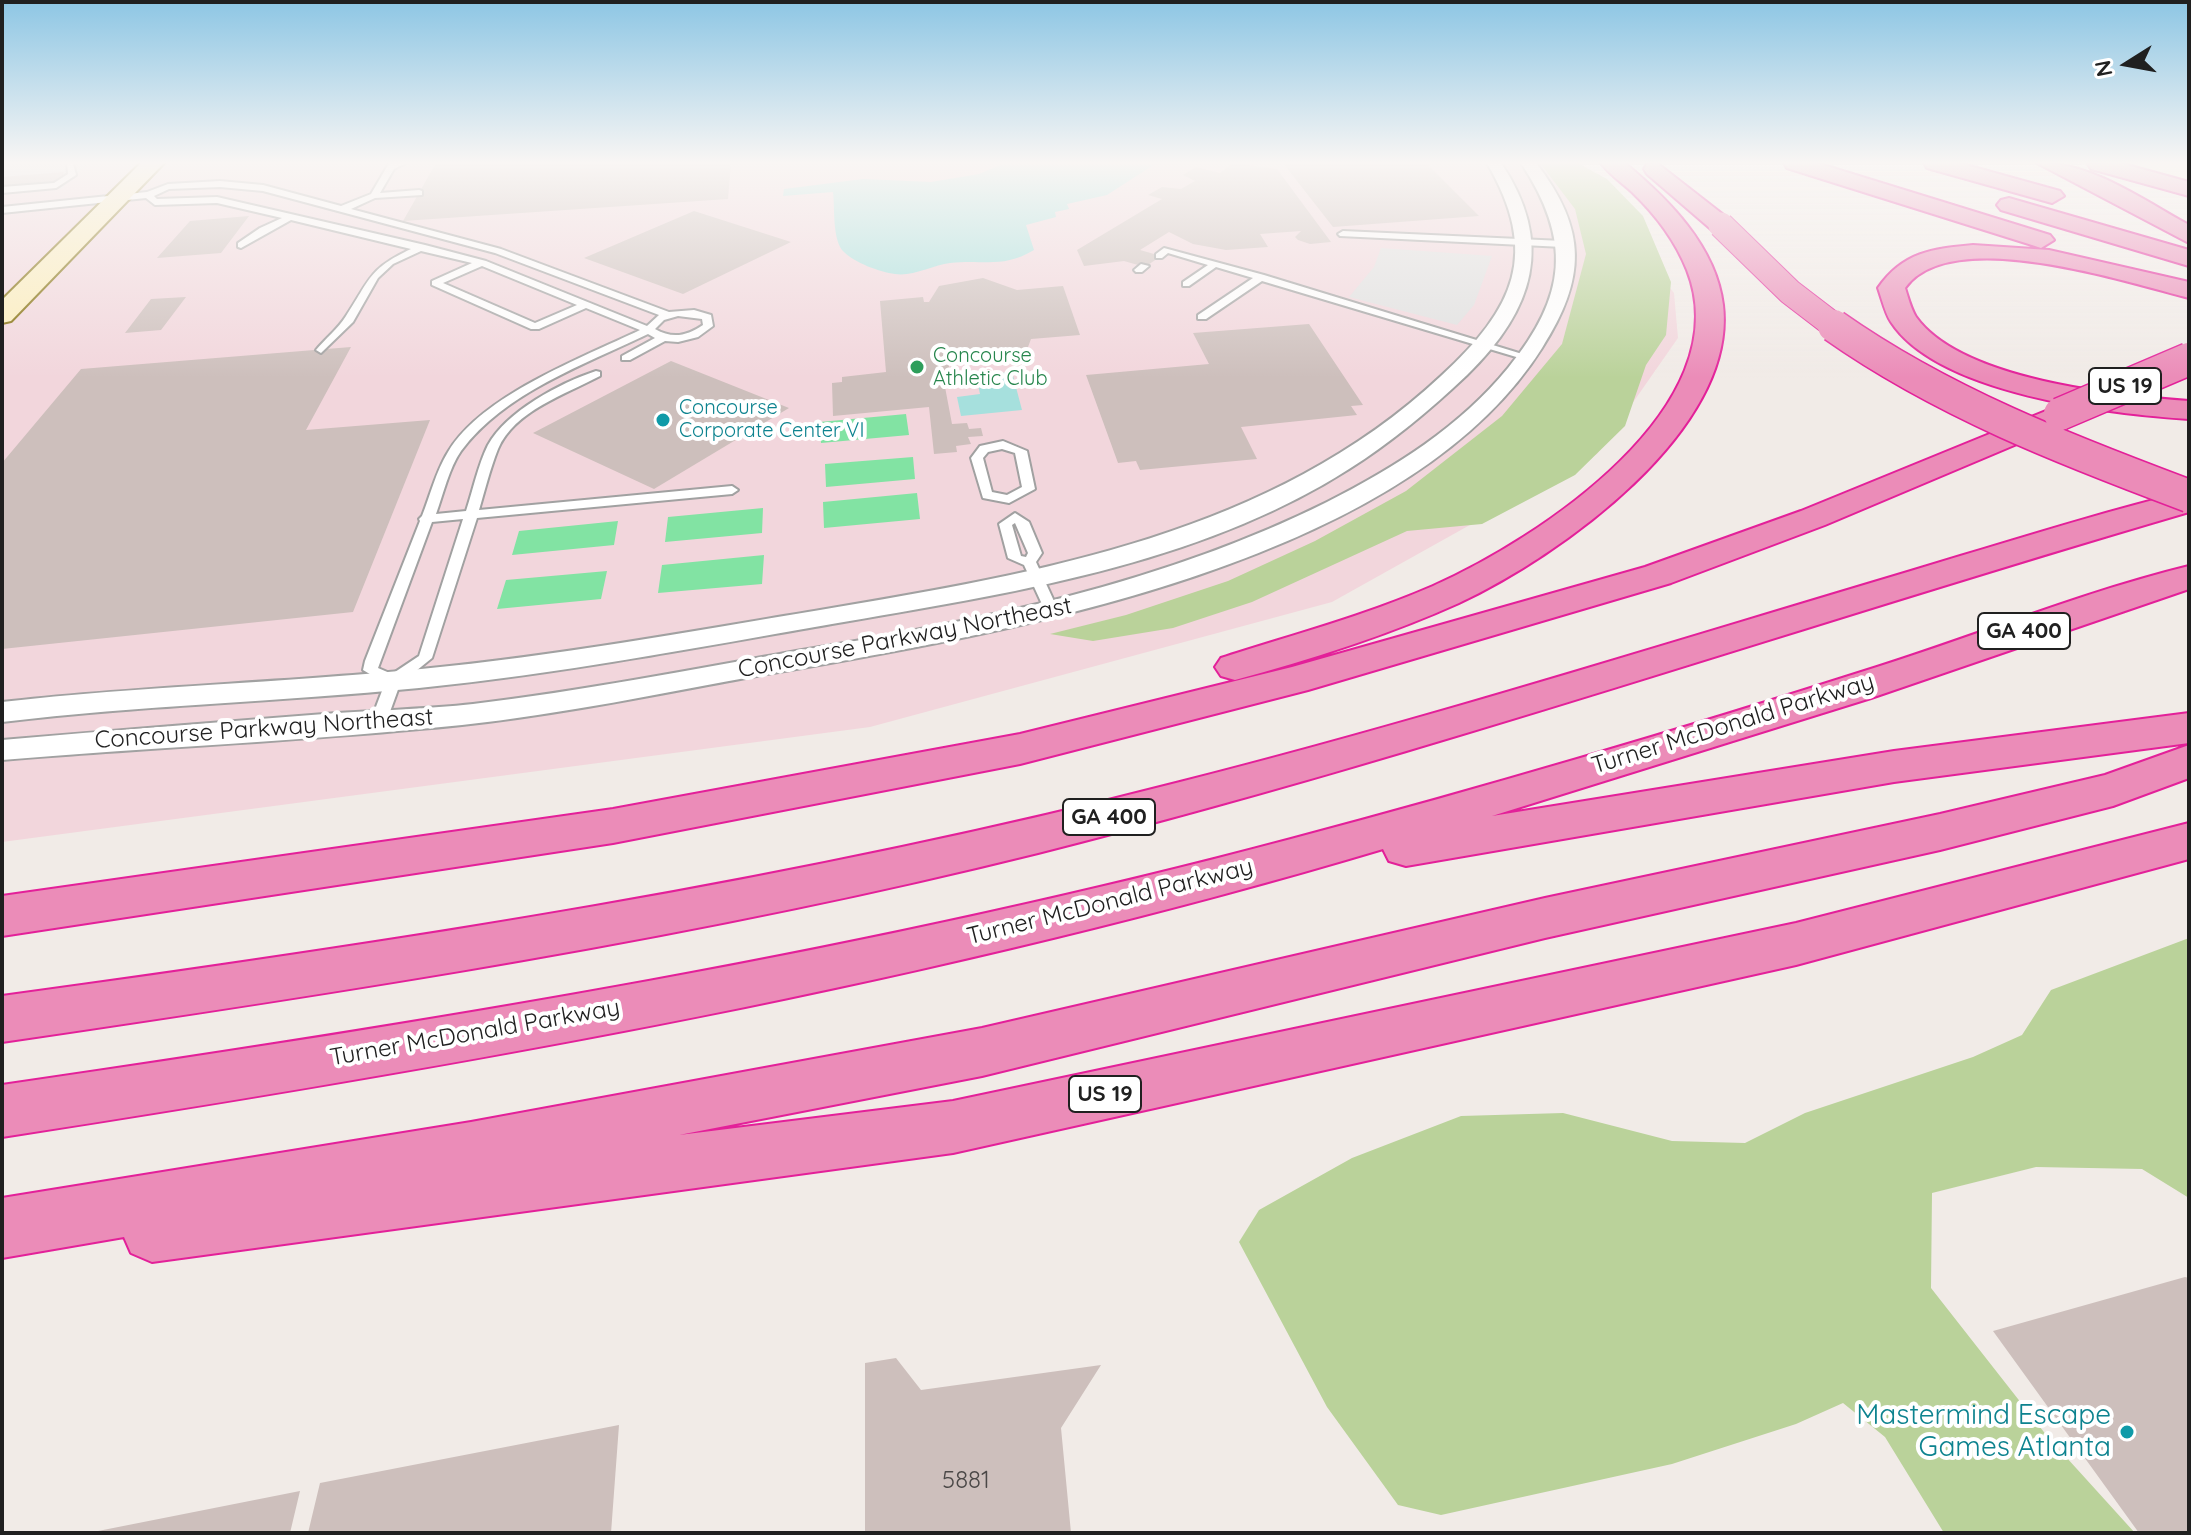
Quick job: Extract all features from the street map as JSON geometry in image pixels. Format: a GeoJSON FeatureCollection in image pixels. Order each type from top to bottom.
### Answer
{"type":"FeatureCollection","features":[{"type":"Feature","properties":{"kind":"highway"},"geometry":{"type":"LineString","coordinates":[[2,916],[971,731],[1212,675],[1360,626],[1473,581],[1539,543],[1601,497],[1683,407],[1702,367],[1710,335],[1710,309],[1706,282],[1682,235]]}},
{"type":"Feature","properties":{"kind":"highway"},"geometry":{"type":"LineString","coordinates":[[1731,235],[1804,302],[1865,347],[2004,422],[2189,499]]}},
{"type":"Feature","properties":{"kind":"highway"},"geometry":{"type":"LineString","coordinates":[[2028,235],[2189,284]]}},
{"type":"Feature","properties":{"kind":"highway"},"geometry":{"type":"LineString","coordinates":[[2109,235],[2189,258]]}},
{"type":"Feature","properties":{"kind":"highway"},"geometry":{"type":"LineString","coordinates":[[2189,290],[2064,260],[1981,253],[1913,265],[1891,288],[1893,306],[1902,321],[1928,343],[1987,372],[2059,395],[2134,407],[2189,410]]}},
{"type":"Feature","properties":{"kind":"highway","name":"US 19"},"geometry":{"type":"LineString","coordinates":[[2,916],[598,828],[1020,749],[1294,680],[1658,575],[1841,508],[2189,359]]}},
{"type":"Feature","properties":{"kind":"highway","name":"GA 400"},"geometry":{"type":"LineString","coordinates":[[2,1019],[608,926],[1022,838],[1179,800],[1312,762],[2189,499]]}},
{"type":"Feature","properties":{"kind":"highway","name":"Turner McDonald Parkway"},"geometry":{"type":"LineString","coordinates":[[2,1111],[253,1074],[749,983],[977,935],[1214,878],[1845,691],[2189,577]]}},
{"type":"Feature","properties":{"kind":"highway"},"geometry":{"type":"LineString","coordinates":[[1214,878],[1932,760],[2058,741],[2189,728]]}},
{"type":"Feature","properties":{"kind":"highway"},"geometry":{"type":"LineString","coordinates":[[2,1228],[471,1149],[982,1052],[1545,918],[2113,790],[2189,761]]}},
{"type":"Feature","properties":{"kind":"highway","name":"US 19"},"geometry":{"type":"LineString","coordinates":[[2,1242],[150,1232],[953,1127],[1796,944],[2189,841]]}},
{"type":"Feature","properties":{"kind":"main road"},"geometry":{"type":"LineString","coordinates":[[2,315],[82,235]]}},
{"type":"Feature","properties":{"kind":"street","name":"Concourse Parkway Northeast"},"geometry":{"type":"LineString","coordinates":[[2,712],[393,681],[572,659],[964,595],[1032,570],[1088,566],[1169,540],[1265,502],[1314,478],[1397,428],[1440,392],[1486,344],[1523,281],[1526,262],[1523,235]]}},
{"type":"Feature","properties":{"kind":"street","name":"Concourse Parkway Northeast"},"geometry":{"type":"LineString","coordinates":[[2,750],[473,713],[568,699],[923,640],[1052,612],[1183,574],[1302,526],[1399,473],[1439,445],[1492,397],[1527,357],[1564,287],[1561,235]]}},
{"type":"Feature","properties":{"kind":"lane"},"geometry":{"type":"LineString","coordinates":[[241,245],[256,235]]}},
{"type":"Feature","properties":{"kind":"lane"},"geometry":{"type":"LineString","coordinates":[[365,235],[483,263],[662,338]]}},
{"type":"Feature","properties":{"kind":"lane"},"geometry":{"type":"LineString","coordinates":[[436,235],[505,253],[668,315]]}},
{"type":"Feature","properties":{"kind":"lane"},"geometry":{"type":"LineString","coordinates":[[1362,235],[1563,244]]}},
{"type":"Feature","properties":{"kind":"lane"},"geometry":{"type":"LineString","coordinates":[[321,350],[349,320],[374,276],[390,262],[445,237]]}},
{"type":"Feature","properties":{"kind":"lane"},"geometry":{"type":"LineString","coordinates":[[1159,256],[1167,250],[1362,307],[1426,322],[1527,357]]}},
{"type":"Feature","properties":{"kind":"lane"},"geometry":{"type":"LineString","coordinates":[[505,253],[435,283],[535,327],[587,304]]}},
{"type":"Feature","properties":{"kind":"lane"},"geometry":{"type":"LineString","coordinates":[[1186,284],[1215,264]]}},
{"type":"Feature","properties":{"kind":"lane"},"geometry":{"type":"LineString","coordinates":[[1202,317],[1261,277]]}},
{"type":"Feature","properties":{"kind":"lane"},"geometry":{"type":"LineString","coordinates":[[1362,307],[1374,298]]}},
{"type":"Feature","properties":{"kind":"lane"},"geometry":{"type":"LineString","coordinates":[[393,681],[370,670],[425,519],[453,453],[469,431],[495,408],[649,330],[654,322],[668,315],[694,313],[709,322],[696,335],[662,338],[626,358]]}},
{"type":"Feature","properties":{"kind":"lane"},"geometry":{"type":"LineString","coordinates":[[379,720],[393,681],[425,658],[470,515],[503,429],[519,415],[592,376],[571,370]]}},
{"type":"Feature","properties":{"kind":"lane"},"geometry":{"type":"LineString","coordinates":[[1003,445],[1021,451],[1029,489],[1009,499],[987,495],[977,458],[984,449],[1003,445]]}},
{"type":"Feature","properties":{"kind":"lane"},"geometry":{"type":"LineString","coordinates":[[425,519],[732,490]]}},
{"type":"Feature","properties":{"kind":"lane"},"geometry":{"type":"LineString","coordinates":[[1009,499],[1015,517],[1023,522],[1035,553],[1032,570],[1052,612]]}},
{"type":"Feature","properties":{"kind":"shaded area"},"geometry":{"type":"Polygon","coordinates":[[[2,235],[1628,235],[1674,293],[1678,338],[1597,454],[1332,602],[870,727],[2,842],[2,235]]]}},
{"type":"Feature","properties":{"kind":"shaded area"},"geometry":{"type":"Polygon","coordinates":[[[1381,248],[1492,256],[1474,305],[1457,325],[1349,297],[1374,267],[1381,248]]]}},
{"type":"Feature","properties":{"kind":"green space"},"geometry":{"type":"Polygon","coordinates":[[[1581,235],[1651,235],[1671,282],[1666,335],[1646,365],[1625,426],[1575,475],[1482,524],[1407,531],[1252,602],[1173,628],[1093,641],[1050,634],[1126,615],[1228,581],[1315,541],[1406,491],[1502,416],[1562,344],[1586,254],[1581,235]]]}},
{"type":"Feature","properties":{"kind":"green space"},"geometry":{"type":"Polygon","coordinates":[[[906,414],[909,435],[821,443],[820,422],[906,414]]]}},
{"type":"Feature","properties":{"kind":"green space"},"geometry":{"type":"Polygon","coordinates":[[[913,457],[915,479],[826,487],[825,464],[913,457]]]}},
{"type":"Feature","properties":{"kind":"green space"},"geometry":{"type":"Polygon","coordinates":[[[917,493],[920,519],[824,528],[823,502],[917,493]]]}},
{"type":"Feature","properties":{"kind":"green space"},"geometry":{"type":"Polygon","coordinates":[[[763,508],[762,533],[665,542],[668,517],[763,508]]]}},
{"type":"Feature","properties":{"kind":"green space"},"geometry":{"type":"Polygon","coordinates":[[[618,521],[614,545],[512,555],[519,531],[618,521]]]}},
{"type":"Feature","properties":{"kind":"green space"},"geometry":{"type":"Polygon","coordinates":[[[764,555],[762,584],[658,593],[662,565],[764,555]]]}},
{"type":"Feature","properties":{"kind":"green space"},"geometry":{"type":"Polygon","coordinates":[[[607,571],[601,599],[497,609],[506,580],[607,571]]]}},
{"type":"Feature","properties":{"kind":"green space"},"geometry":{"type":"Polygon","coordinates":[[[2189,938],[2189,1198],[2142,1169],[2036,1167],[1932,1193],[1931,1288],[2047,1436],[2135,1533],[1944,1533],[1885,1437],[1843,1403],[1796,1424],[1672,1464],[1441,1515],[1398,1505],[1327,1407],[1239,1242],[1259,1210],[1352,1158],[1461,1116],[1563,1113],[1672,1141],[1745,1143],[1805,1113],[1973,1057],[2022,1035],[2051,990],[2189,938]]]}},
{"type":"Feature","properties":{"kind":"water"},"geometry":{"type":"Polygon","coordinates":[[[837,235],[1029,235],[1034,250],[1002,261],[950,263],[902,274],[889,273],[854,260],[840,247],[837,235]]]}},
{"type":"Feature","properties":{"kind":"water"},"geometry":{"type":"Polygon","coordinates":[[[1012,372],[1022,410],[961,416],[957,397],[980,394],[976,375],[1012,372]]]}},
{"type":"Feature","properties":{"kind":"building"},"geometry":{"type":"Polygon","coordinates":[[[178,235],[235,235],[221,253],[157,258],[178,235]]]}},
{"type":"Feature","properties":{"kind":"building"},"geometry":{"type":"Polygon","coordinates":[[[639,235],[768,235],[791,242],[683,294],[584,258],[639,235]]]}},
{"type":"Feature","properties":{"kind":"building"},"geometry":{"type":"Polygon","coordinates":[[[1103,235],[1165,235],[1140,250],[1161,256],[1145,267],[1124,261],[1084,266],[1077,250],[1103,235]]]}},
{"type":"Feature","properties":{"kind":"building"},"geometry":{"type":"Polygon","coordinates":[[[1174,235],[1260,235],[1268,247],[1226,250],[1193,244],[1174,235]]]}},
{"type":"Feature","properties":{"kind":"building"},"geometry":{"type":"Polygon","coordinates":[[[1326,235],[1331,242],[1310,244],[1295,237],[1326,235]]]}},
{"type":"Feature","properties":{"kind":"building","name":"Concourse Athletic Club"},"geometry":{"type":"Polygon","coordinates":[[[983,278],[1017,290],[1063,286],[1080,335],[1031,339],[1028,347],[1008,358],[948,360],[952,386],[945,387],[952,424],[967,423],[969,429],[981,428],[983,436],[968,437],[971,444],[956,446],[957,452],[934,454],[929,407],[833,416],[832,383],[842,382],[842,377],[886,372],[880,301],[923,297],[924,302],[929,302],[939,286],[983,278]]]}},
{"type":"Feature","properties":{"kind":"building"},"geometry":{"type":"Polygon","coordinates":[[[186,297],[161,330],[125,333],[151,299],[186,297]]]}},
{"type":"Feature","properties":{"kind":"building"},"geometry":{"type":"Polygon","coordinates":[[[1309,324],[1363,405],[1351,406],[1357,415],[1241,427],[1257,459],[1140,470],[1136,461],[1118,463],[1086,375],[1209,364],[1193,333],[1309,324]]]}},
{"type":"Feature","properties":{"kind":"building"},"geometry":{"type":"Polygon","coordinates":[[[351,347],[306,430],[430,420],[353,612],[2,649],[2,463],[81,369],[351,347]]]}},
{"type":"Feature","properties":{"kind":"building","name":"Concourse Corporate Center VI"},"geometry":{"type":"Polygon","coordinates":[[[671,361],[789,408],[654,489],[533,433],[671,361]]]}},
{"type":"Feature","properties":{"kind":"building","name":"Mastermind Escape Games Atlanta"},"geometry":{"type":"Polygon","coordinates":[[[2189,1278],[2189,1533],[2139,1533],[1993,1331],[2189,1278]]]}},
{"type":"Feature","properties":{"kind":"building"},"geometry":{"type":"Polygon","coordinates":[[[896,1358],[921,1390],[1101,1365],[1061,1428],[1071,1533],[865,1533],[865,1363],[896,1358]]]}},
{"type":"Feature","properties":{"kind":"building"},"geometry":{"type":"Polygon","coordinates":[[[619,1425],[611,1533],[308,1533],[320,1483],[619,1425]]]}},
{"type":"Feature","properties":{"kind":"building"},"geometry":{"type":"Polygon","coordinates":[[[300,1491],[290,1533],[93,1532],[300,1491]]]}},
{"type":"Feature","properties":{"kind":"place","name":"Concourse Athletic Club"},"geometry":{"type":"Point","coordinates":[917,367]}},
{"type":"Feature","properties":{"kind":"place","name":"Concourse Corporate Center VI"},"geometry":{"type":"Point","coordinates":[663,420]}},
{"type":"Feature","properties":{"kind":"place","name":"Mastermind Escape Games Atlanta"},"geometry":{"type":"Point","coordinates":[2127,1432]}}]}
